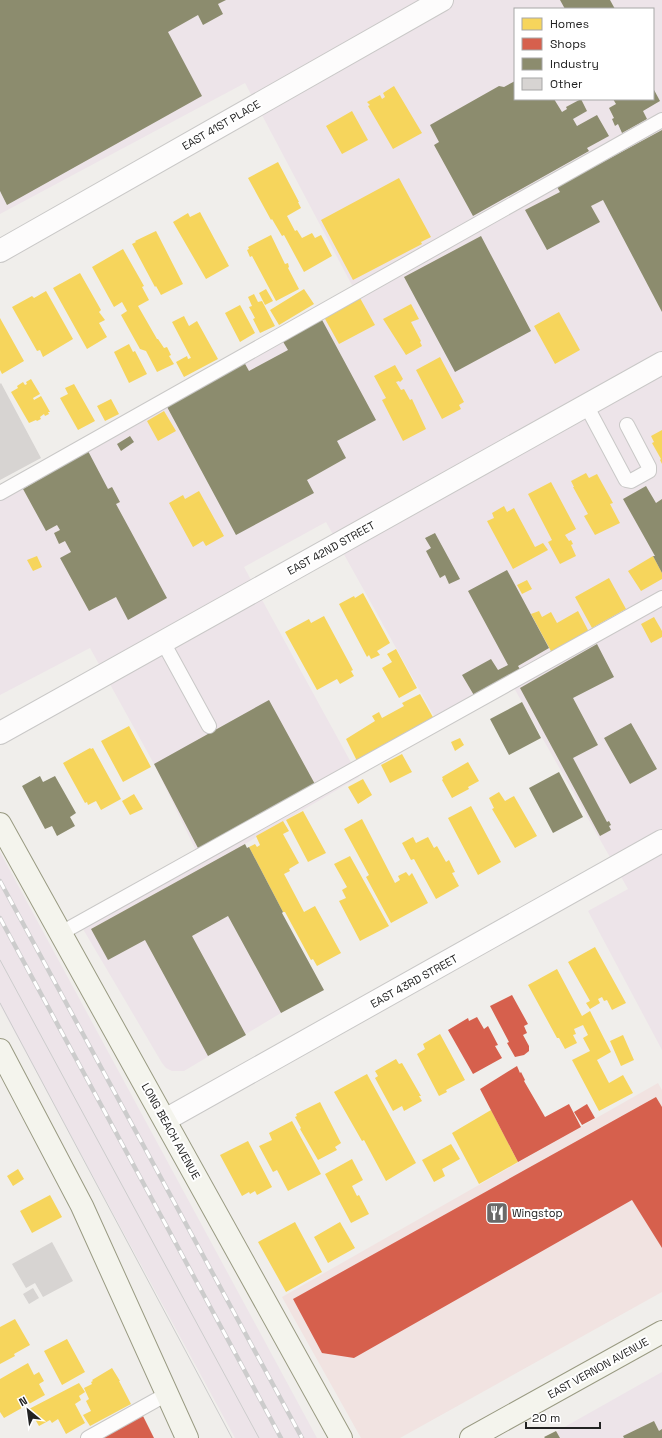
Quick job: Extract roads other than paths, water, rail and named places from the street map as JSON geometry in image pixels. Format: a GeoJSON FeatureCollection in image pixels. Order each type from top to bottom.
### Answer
{"type":"FeatureCollection","features":[{"type":"Feature","properties":{"kind":"main road","name":"LONG BEACH AVENUE"},"geometry":{"type":"LineString","coordinates":[[0,824],[341,1438]]}},
{"type":"Feature","properties":{"kind":"main road"},"geometry":{"type":"LineString","coordinates":[[0,1050],[82,1206],[187,1438]]}},
{"type":"Feature","properties":{"kind":"main road","name":"EAST VERNON AVENUE"},"geometry":{"type":"LineString","coordinates":[[471,1438],[662,1332]]}},
{"type":"Feature","properties":{"kind":"street","name":"EAST 41ST PLACE"},"geometry":{"type":"LineString","coordinates":[[0,251],[442,0]]}},
{"type":"Feature","properties":{"kind":"street","name":"EAST 42ND STREET"},"geometry":{"type":"LineString","coordinates":[[0,733],[662,363]]}},
{"type":"Feature","properties":{"kind":"street","name":"EAST 43RD STREET"},"geometry":{"type":"LineString","coordinates":[[165,1120],[662,841]]}},
{"type":"Feature","properties":{"kind":"lane"},"geometry":{"type":"LineString","coordinates":[[0,493],[662,120]]}},
{"type":"Feature","properties":{"kind":"lane"},"geometry":{"type":"LineString","coordinates":[[586,405],[626,480],[631,481],[649,472],[649,467],[627,425]]}},
{"type":"Feature","properties":{"kind":"lane"},"geometry":{"type":"LineString","coordinates":[[61,933],[662,598]]}},
{"type":"Feature","properties":{"kind":"lane"},"geometry":{"type":"LineString","coordinates":[[163,642],[209,726]]}},
{"type":"Feature","properties":{"kind":"lane"},"geometry":{"type":"LineString","coordinates":[[88,1438],[167,1394]]}},
{"type":"Feature","properties":{"kind":"tram line"},"geometry":{"type":"LineString","coordinates":[[0,960],[259,1438]]}},
{"type":"Feature","properties":{"kind":"tram line"},"geometry":{"type":"LineString","coordinates":[[0,1003],[232,1438]]}},
{"type":"Feature","properties":{"kind":"railway"},"geometry":{"type":"LineString","coordinates":[[0,881],[302,1438]]}},
{"type":"Feature","properties":{"kind":"railway"},"geometry":{"type":"LineString","coordinates":[[0,918],[281,1438]]}},
{"type":"Feature","properties":{"kind":"place","name":"Wingstop"},"geometry":{"type":"Point","coordinates":[497,1213]}}]}
